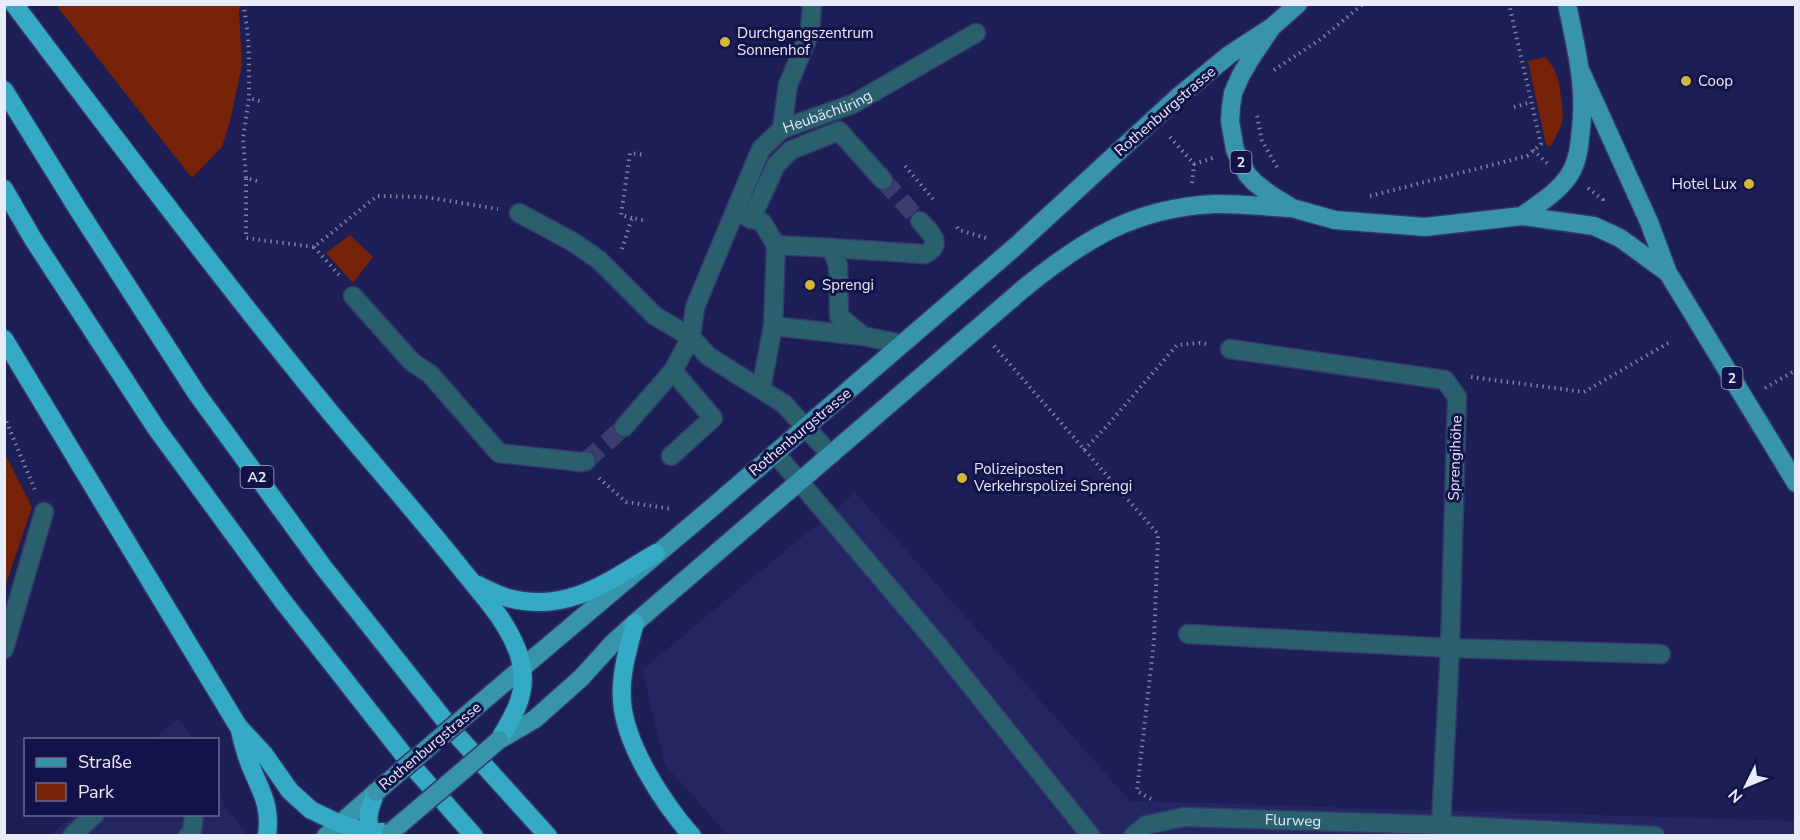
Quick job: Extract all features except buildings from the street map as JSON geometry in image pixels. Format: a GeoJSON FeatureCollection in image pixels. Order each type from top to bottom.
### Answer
{"type":"FeatureCollection","features":[{"type":"Feature","properties":{"kind":"highway"},"geometry":{"type":"LineString","coordinates":[[14,4],[265,332],[503,622],[519,653],[524,677],[520,701],[499,740]]}},
{"type":"Feature","properties":{"kind":"highway","name":"A2"},"geometry":{"type":"LineString","coordinates":[[4,90],[204,404],[324,568],[454,732],[548,836]]}},
{"type":"Feature","properties":{"kind":"highway"},"geometry":{"type":"LineString","coordinates":[[4,189],[33,238],[156,428],[297,619],[414,768],[474,836]]}},
{"type":"Feature","properties":{"kind":"highway"},"geometry":{"type":"LineString","coordinates":[[4,339],[238,726],[264,754],[290,791],[311,810],[340,823],[380,834]]}},
{"type":"Feature","properties":{"kind":"highway"},"geometry":{"type":"LineString","coordinates":[[473,583],[508,598],[535,602],[565,600],[594,590],[656,553]]}},
{"type":"Feature","properties":{"kind":"highway"},"geometry":{"type":"LineString","coordinates":[[635,623],[627,651],[623,680],[624,715],[639,756],[653,783],[692,836]]}},
{"type":"Feature","properties":{"kind":"highway"},"geometry":{"type":"LineString","coordinates":[[238,726],[250,765],[266,801],[267,836]]}},
{"type":"Feature","properties":{"kind":"highway"},"geometry":{"type":"LineString","coordinates":[[370,800],[367,822],[380,834]]}},
{"type":"Feature","properties":{"kind":"main road","name":"2"},"geometry":{"type":"LineString","coordinates":[[1298,4],[1272,27],[1241,75],[1233,93],[1230,121],[1235,150],[1247,174],[1271,195],[1292,208],[1335,220],[1425,227],[1522,216],[1594,226],[1620,238],[1668,273]]}},
{"type":"Feature","properties":{"kind":"main road","name":"2"},"geometry":{"type":"LineString","coordinates":[[1567,4],[1581,72],[1649,222],[1668,273],[1796,483]]}},
{"type":"Feature","properties":{"kind":"main road","name":"Rothenburgstrasse"},"geometry":{"type":"LineString","coordinates":[[326,836],[522,666],[1016,246],[1179,96],[1229,55],[1272,27]]}},
{"type":"Feature","properties":{"kind":"main road"},"geometry":{"type":"LineString","coordinates":[[1522,216],[1554,194],[1569,176],[1578,154],[1583,115],[1581,72]]}},
{"type":"Feature","properties":{"kind":"main road"},"geometry":{"type":"LineString","coordinates":[[380,834],[499,740],[535,718],[581,678],[635,623],[1046,271],[1090,240],[1143,216],[1164,210],[1216,204],[1292,208]]}},
{"type":"Feature","properties":{"kind":"street"},"geometry":{"type":"LineString","coordinates":[[782,129],[788,85],[810,32],[812,4]]}},
{"type":"Feature","properties":{"kind":"street","name":"Heubächliring"},"geometry":{"type":"LineString","coordinates":[[691,337],[695,307],[743,216],[761,149],[782,129],[853,104],[976,33]]}},
{"type":"Feature","properties":{"kind":"street"},"geometry":{"type":"LineString","coordinates":[[761,389],[773,326],[776,245],[762,222],[743,216],[776,165],[791,150],[839,131],[883,180]]}},
{"type":"Feature","properties":{"kind":"street"},"geometry":{"type":"LineString","coordinates":[[519,213],[573,242],[600,260],[655,316],[691,337],[708,356],[784,404],[807,426],[831,455]]}},
{"type":"Feature","properties":{"kind":"street"},"geometry":{"type":"LineString","coordinates":[[776,245],[925,254],[931,251],[934,237],[920,221]]}},
{"type":"Feature","properties":{"kind":"street"},"geometry":{"type":"LineString","coordinates":[[831,248],[838,264],[839,316],[863,336]]}},
{"type":"Feature","properties":{"kind":"street"},"geometry":{"type":"LineString","coordinates":[[353,296],[412,362],[430,374],[499,453],[581,462],[591,468]]}},
{"type":"Feature","properties":{"kind":"street"},"geometry":{"type":"LineString","coordinates":[[773,326],[863,336],[902,344]]}},
{"type":"Feature","properties":{"kind":"street"},"geometry":{"type":"LineString","coordinates":[[624,427],[673,371],[691,337]]}},
{"type":"Feature","properties":{"kind":"street"},"geometry":{"type":"LineString","coordinates":[[1230,348],[1445,380],[1448,384]]}},
{"type":"Feature","properties":{"kind":"street"},"geometry":{"type":"LineString","coordinates":[[671,456],[713,418],[673,371]]}},
{"type":"Feature","properties":{"kind":"street","name":"Sprengihöhe"},"geometry":{"type":"LineString","coordinates":[[1441,825],[1450,648],[1457,397],[1448,384]]}},
{"type":"Feature","properties":{"kind":"street"},"geometry":{"type":"LineString","coordinates":[[775,453],[939,646],[1091,836]]}},
{"type":"Feature","properties":{"kind":"street"},"geometry":{"type":"LineString","coordinates":[[4,649],[44,512]]}},
{"type":"Feature","properties":{"kind":"street"},"geometry":{"type":"LineString","coordinates":[[1188,634],[1450,648],[1661,654]]}},
{"type":"Feature","properties":{"kind":"street"},"geometry":{"type":"LineString","coordinates":[[72,836],[93,816]]}},
{"type":"Feature","properties":{"kind":"street"},"geometry":{"type":"LineString","coordinates":[[188,836],[192,832],[194,816]]}},
{"type":"Feature","properties":{"kind":"street","name":"Flurweg"},"geometry":{"type":"LineString","coordinates":[[1133,836],[1146,825],[1184,817],[1441,825],[1655,836]]}},
{"type":"Feature","properties":{"kind":"path"},"geometry":{"type":"LineString","coordinates":[[243,4],[249,46],[249,98],[243,138],[246,238],[314,248],[348,285],[353,296]]}},
{"type":"Feature","properties":{"kind":"path"},"geometry":{"type":"LineString","coordinates":[[1267,74],[1322,39],[1363,4]]}},
{"type":"Feature","properties":{"kind":"path"},"geometry":{"type":"LineString","coordinates":[[1364,196],[1374,196],[1527,156],[1541,144],[1509,4]]}},
{"type":"Feature","properties":{"kind":"path"},"geometry":{"type":"LineString","coordinates":[[249,98],[263,102]]}},
{"type":"Feature","properties":{"kind":"path"},"geometry":{"type":"LineString","coordinates":[[1514,107],[1531,102]]}},
{"type":"Feature","properties":{"kind":"path"},"geometry":{"type":"LineString","coordinates":[[1256,113],[1262,141],[1276,165],[1283,172]]}},
{"type":"Feature","properties":{"kind":"path"},"geometry":{"type":"LineString","coordinates":[[1169,136],[1194,164],[1193,187]]}},
{"type":"Feature","properties":{"kind":"path"},"geometry":{"type":"LineString","coordinates":[[1533,150],[1552,168]]}},
{"type":"Feature","properties":{"kind":"path"},"geometry":{"type":"LineString","coordinates":[[643,220],[621,215],[630,153],[646,155]]}},
{"type":"Feature","properties":{"kind":"path"},"geometry":{"type":"LineString","coordinates":[[1194,164],[1216,157]]}},
{"type":"Feature","properties":{"kind":"path"},"geometry":{"type":"LineString","coordinates":[[898,158],[936,203]]}},
{"type":"Feature","properties":{"kind":"path"},"geometry":{"type":"LineString","coordinates":[[246,178],[257,181]]}},
{"type":"Feature","properties":{"kind":"path"},"geometry":{"type":"LineString","coordinates":[[1583,184],[1603,200],[1600,208]]}},
{"type":"Feature","properties":{"kind":"path"},"geometry":{"type":"LineString","coordinates":[[314,248],[377,196],[425,197],[519,213]]}},
{"type":"Feature","properties":{"kind":"path"},"geometry":{"type":"LineString","coordinates":[[614,276],[632,218]]}},
{"type":"Feature","properties":{"kind":"path"},"geometry":{"type":"LineString","coordinates":[[951,221],[959,230],[993,240]]}},
{"type":"Feature","properties":{"kind":"path"},"geometry":{"type":"LineString","coordinates":[[1448,384],[1460,378],[1471,377],[1584,392],[1670,342]]}},
{"type":"Feature","properties":{"kind":"path"},"geometry":{"type":"LineString","coordinates":[[991,343],[1158,534],[1154,641],[1137,791],[1184,817]]}},
{"type":"Feature","properties":{"kind":"path"},"geometry":{"type":"LineString","coordinates":[[1084,450],[1177,345],[1200,343],[1230,348]]}},
{"type":"Feature","properties":{"kind":"path"},"geometry":{"type":"LineString","coordinates":[[1762,389],[1796,370]]}},
{"type":"Feature","properties":{"kind":"path"},"geometry":{"type":"LineString","coordinates":[[4,416],[44,512]]}},
{"type":"Feature","properties":{"kind":"path"},"geometry":{"type":"LineString","coordinates":[[591,468],[627,502],[682,510]]}},
{"type":"Feature","properties":{"kind":"shaded area"},"geometry":{"type":"Polygon","coordinates":[[[855,493],[1130,801],[1795,821],[1795,835],[728,835],[665,765],[642,670],[855,493]]]}},
{"type":"Feature","properties":{"kind":"shaded area"},"geometry":{"type":"Polygon","coordinates":[[[178,718],[192,738],[155,738],[178,718]]]}},
{"type":"Feature","properties":{"kind":"shaded area"},"geometry":{"type":"Polygon","coordinates":[[[219,791],[225,807],[244,830],[244,836],[50,836],[72,816],[219,816],[219,791]]]}},
{"type":"Feature","properties":{"kind":"green space"},"geometry":{"type":"Polygon","coordinates":[[[56,5],[241,5],[239,12],[242,65],[230,121],[222,147],[192,178],[56,5]]]}},
{"type":"Feature","properties":{"kind":"green space"},"geometry":{"type":"Polygon","coordinates":[[[1546,57],[1559,82],[1563,113],[1562,124],[1551,146],[1546,145],[1528,61],[1546,57]]]}},
{"type":"Feature","properties":{"kind":"green space"},"geometry":{"type":"Polygon","coordinates":[[[350,235],[373,257],[353,283],[326,253],[350,235]]]}},
{"type":"Feature","properties":{"kind":"green space"},"geometry":{"type":"Polygon","coordinates":[[[5,454],[32,507],[5,587],[5,454]]]}},
{"type":"Feature","properties":{"kind":"tunnel"},"geometry":{"type":"LineString","coordinates":[[883,180],[920,221]]}},
{"type":"Feature","properties":{"kind":"tunnel"},"geometry":{"type":"LineString","coordinates":[[586,461],[624,427]]}},
{"type":"Feature","properties":{"kind":"place","name":"Durchgangszentrum Sonnenhof"},"geometry":{"type":"Point","coordinates":[725,42]}},
{"type":"Feature","properties":{"kind":"place","name":"Coop"},"geometry":{"type":"Point","coordinates":[1686,81]}},
{"type":"Feature","properties":{"kind":"place","name":"Hotel Lux"},"geometry":{"type":"Point","coordinates":[1749,184]}},
{"type":"Feature","properties":{"kind":"place","name":"Sprengi"},"geometry":{"type":"Point","coordinates":[810,285]}},
{"type":"Feature","properties":{"kind":"place","name":"Polizeiposten Verkehrspolizei Sprengi"},"geometry":{"type":"Point","coordinates":[962,478]}}]}
